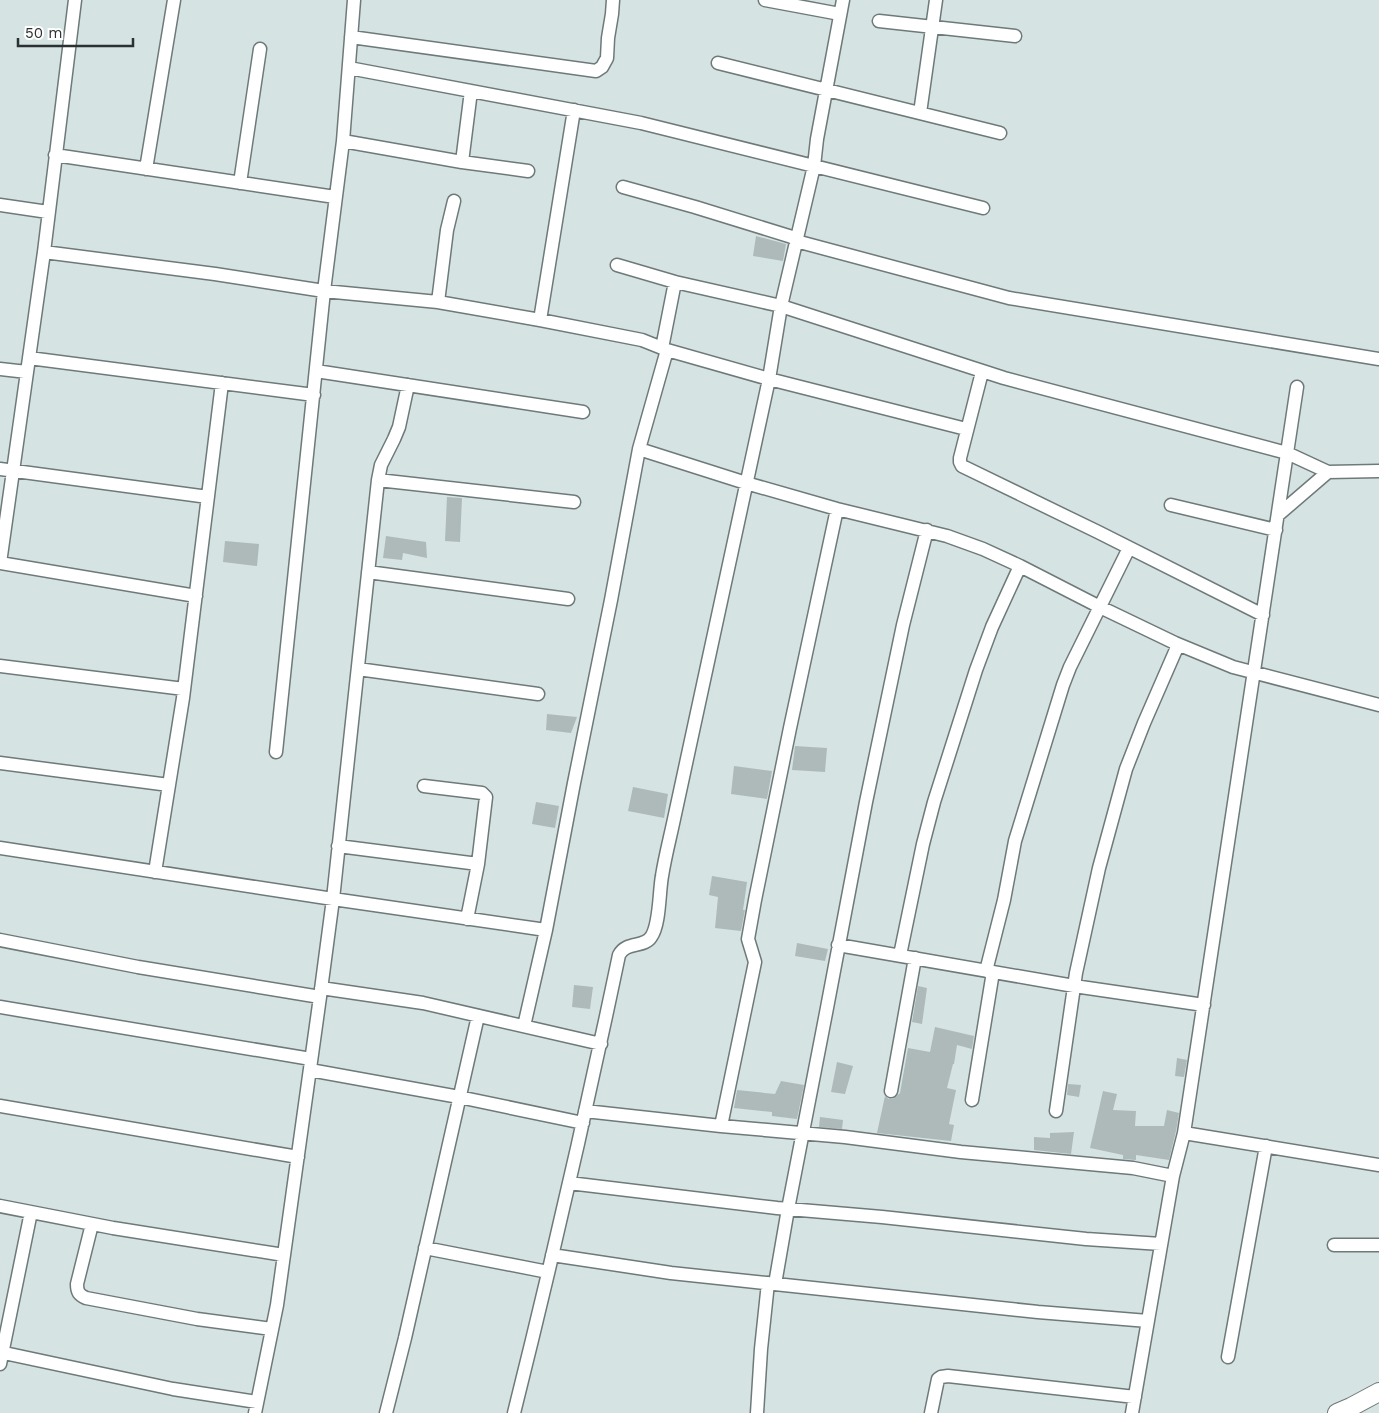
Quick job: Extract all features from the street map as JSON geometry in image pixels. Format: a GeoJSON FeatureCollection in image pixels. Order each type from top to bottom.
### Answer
{"type":"FeatureCollection","features":[{"type":"Feature","properties":{"kind":"street"},"geometry":{"type":"LineString","coordinates":[[76,0],[27,372],[6,470],[0,563],[196,596]]}},
{"type":"Feature","properties":{"kind":"street"},"geometry":{"type":"LineString","coordinates":[[146,169],[174,0]]}},
{"type":"Feature","properties":{"kind":"street"},"geometry":{"type":"LineString","coordinates":[[276,752],[324,291],[343,141],[354,0]]}},
{"type":"Feature","properties":{"kind":"street"},"geometry":{"type":"LineString","coordinates":[[351,37],[596,71],[602,67],[607,58],[613,0]]}},
{"type":"Feature","properties":{"kind":"street"},"geometry":{"type":"LineString","coordinates":[[765,0],[840,14]]}},
{"type":"Feature","properties":{"kind":"street"},"geometry":{"type":"LineString","coordinates":[[514,1413],[601,1044],[619,955],[626,947],[648,941],[656,926],[662,877],[769,379],[782,306],[814,166],[817,139],[842,0]]}},
{"type":"Feature","properties":{"kind":"street"},"geometry":{"type":"LineString","coordinates":[[920,114],[936,0]]}},
{"type":"Feature","properties":{"kind":"street"},"geometry":{"type":"LineString","coordinates":[[879,21],[1015,36]]}},
{"type":"Feature","properties":{"kind":"street"},"geometry":{"type":"LineString","coordinates":[[240,183],[260,49]]}},
{"type":"Feature","properties":{"kind":"street"},"geometry":{"type":"LineString","coordinates":[[718,63],[920,114],[1000,132]]}},
{"type":"Feature","properties":{"kind":"street"},"geometry":{"type":"LineString","coordinates":[[349,68],[642,123],[983,208]]}},
{"type":"Feature","properties":{"kind":"street"},"geometry":{"type":"LineString","coordinates":[[462,162],[471,91]]}},
{"type":"Feature","properties":{"kind":"street"},"geometry":{"type":"LineString","coordinates":[[540,320],[574,110]]}},
{"type":"Feature","properties":{"kind":"street"},"geometry":{"type":"LineString","coordinates":[[343,141],[462,162],[528,171]]}},
{"type":"Feature","properties":{"kind":"street"},"geometry":{"type":"LineString","coordinates":[[56,156],[335,197]]}},
{"type":"Feature","properties":{"kind":"street"},"geometry":{"type":"LineString","coordinates":[[623,187],[712,212],[792,237],[796,241],[1009,298],[1379,359]]}},
{"type":"Feature","properties":{"kind":"street"},"geometry":{"type":"LineString","coordinates":[[438,302],[447,230],[454,201]]}},
{"type":"Feature","properties":{"kind":"street"},"geometry":{"type":"LineString","coordinates":[[0,205],[48,212]]}},
{"type":"Feature","properties":{"kind":"street"},"geometry":{"type":"LineString","coordinates":[[44,252],[215,274],[324,291],[438,302],[540,320],[642,340],[665,349],[769,379],[966,428]]}},
{"type":"Feature","properties":{"kind":"street"},"geometry":{"type":"LineString","coordinates":[[617,265],[675,282],[782,306],[982,372],[1287,453],[1328,472],[1379,471]]}},
{"type":"Feature","properties":{"kind":"street"},"geometry":{"type":"LineString","coordinates":[[524,1026],[546,930],[608,619],[639,449],[665,349],[675,282]]}},
{"type":"Feature","properties":{"kind":"street"},"geometry":{"type":"LineString","coordinates":[[29,358],[314,395]]}},
{"type":"Feature","properties":{"kind":"street"},"geometry":{"type":"LineString","coordinates":[[0,369],[27,372]]}},
{"type":"Feature","properties":{"kind":"street"},"geometry":{"type":"LineString","coordinates":[[316,372],[583,412]]}},
{"type":"Feature","properties":{"kind":"street"},"geometry":{"type":"LineString","coordinates":[[982,372],[966,428],[960,458],[962,466],[1263,615]]}},
{"type":"Feature","properties":{"kind":"street"},"geometry":{"type":"LineString","coordinates":[[155,872],[184,689],[222,383]]}},
{"type":"Feature","properties":{"kind":"street"},"geometry":{"type":"LineString","coordinates":[[31,1212],[1,1356],[256,1407],[277,1305],[321,992],[333,899],[378,480],[381,465],[399,426],[408,386]]}},
{"type":"Feature","properties":{"kind":"street"},"geometry":{"type":"LineString","coordinates":[[1132,1413],[1173,1176],[1184,1133],[1297,387]]}},
{"type":"Feature","properties":{"kind":"street"},"geometry":{"type":"LineString","coordinates":[[639,449],[746,483],[837,509],[947,536],[1020,566],[1178,645],[1233,667],[1379,705]]}},
{"type":"Feature","properties":{"kind":"street"},"geometry":{"type":"LineString","coordinates":[[6,470],[208,497]]}},
{"type":"Feature","properties":{"kind":"street"},"geometry":{"type":"LineString","coordinates":[[1278,516],[1328,472]]}},
{"type":"Feature","properties":{"kind":"street"},"geometry":{"type":"LineString","coordinates":[[378,480],[574,502]]}},
{"type":"Feature","properties":{"kind":"street"},"geometry":{"type":"LineString","coordinates":[[1171,505],[1276,530]]}},
{"type":"Feature","properties":{"kind":"street"},"geometry":{"type":"LineString","coordinates":[[721,1126],[755,962],[748,939],[755,900],[837,509]]}},
{"type":"Feature","properties":{"kind":"street"},"geometry":{"type":"LineString","coordinates":[[757,1413],[761,1349],[771,1284],[803,1133],[866,802],[903,625],[927,530]]}},
{"type":"Feature","properties":{"kind":"street"},"geometry":{"type":"LineString","coordinates":[[972,1100],[990,971],[1016,842],[1063,685],[1070,667],[1129,548]]}},
{"type":"Feature","properties":{"kind":"street"},"geometry":{"type":"LineString","coordinates":[[900,956],[923,844],[934,802],[976,670],[992,628],[1020,566]]}},
{"type":"Feature","properties":{"kind":"street"},"geometry":{"type":"LineString","coordinates":[[368,572],[568,598]]}},
{"type":"Feature","properties":{"kind":"street"},"geometry":{"type":"LineString","coordinates":[[1056,1111],[1074,986],[1099,868],[1126,769],[1178,645]]}},
{"type":"Feature","properties":{"kind":"street"},"geometry":{"type":"LineString","coordinates":[[0,666],[184,689]]}},
{"type":"Feature","properties":{"kind":"street"},"geometry":{"type":"LineString","coordinates":[[358,668],[538,694]]}},
{"type":"Feature","properties":{"kind":"street"},"geometry":{"type":"LineString","coordinates":[[0,763],[169,784]]}},
{"type":"Feature","properties":{"kind":"street"},"geometry":{"type":"LineString","coordinates":[[424,786],[482,793],[486,797],[478,864],[468,919]]}},
{"type":"Feature","properties":{"kind":"street"},"geometry":{"type":"LineString","coordinates":[[338,846],[478,864]]}},
{"type":"Feature","properties":{"kind":"street"},"geometry":{"type":"LineString","coordinates":[[0,848],[546,930]]}},
{"type":"Feature","properties":{"kind":"street"},"geometry":{"type":"LineString","coordinates":[[0,940],[138,967],[321,992],[423,1003],[601,1044]]}},
{"type":"Feature","properties":{"kind":"street"},"geometry":{"type":"LineString","coordinates":[[838,945],[1074,986],[1204,1006]]}},
{"type":"Feature","properties":{"kind":"street"},"geometry":{"type":"LineString","coordinates":[[891,1091],[914,958]]}},
{"type":"Feature","properties":{"kind":"street"},"geometry":{"type":"LineString","coordinates":[[0,1007],[311,1064],[459,1097],[584,1117],[721,1126],[855,1138],[961,1152],[1133,1168],[1173,1176]]}},
{"type":"Feature","properties":{"kind":"street"},"geometry":{"type":"LineString","coordinates":[[386,1413],[405,1338],[478,1016]]}},
{"type":"Feature","properties":{"kind":"street"},"geometry":{"type":"LineString","coordinates":[[0,1106],[298,1157]]}},
{"type":"Feature","properties":{"kind":"street"},"geometry":{"type":"LineString","coordinates":[[1184,1133],[1379,1165]]}},
{"type":"Feature","properties":{"kind":"street"},"geometry":{"type":"LineString","coordinates":[[1228,1358],[1266,1146]]}},
{"type":"Feature","properties":{"kind":"street"},"geometry":{"type":"LineString","coordinates":[[569,1183],[788,1209],[1086,1239],[1162,1244]]}},
{"type":"Feature","properties":{"kind":"street"},"geometry":{"type":"LineString","coordinates":[[0,1206],[92,1224],[284,1255]]}},
{"type":"Feature","properties":{"kind":"street"},"geometry":{"type":"LineString","coordinates":[[92,1224],[77,1284],[77,1289],[81,1296],[197,1319],[272,1329]]}},
{"type":"Feature","properties":{"kind":"street"},"geometry":{"type":"LineString","coordinates":[[1334,1245],[1379,1245]]}},
{"type":"Feature","properties":{"kind":"street"},"geometry":{"type":"LineString","coordinates":[[425,1248],[548,1272]]}},
{"type":"Feature","properties":{"kind":"street"},"geometry":{"type":"LineString","coordinates":[[552,1255],[671,1273],[1038,1312],[1148,1321]]}},
{"type":"Feature","properties":{"kind":"street"},"geometry":{"type":"LineString","coordinates":[[931,1413],[938,1380],[941,1377],[948,1376],[1135,1397]]}},
{"type":"Feature","properties":{"kind":"street"},"geometry":{"type":"LineString","coordinates":[[1346,1411],[1379,1392]]}},
{"type":"Feature","properties":{"kind":"building"},"geometry":{"type":"Polygon","coordinates":[[[756,236],[786,244],[783,261],[753,256],[756,236]]]}},
{"type":"Feature","properties":{"kind":"building"},"geometry":{"type":"Polygon","coordinates":[[[447,497],[462,498],[460,542],[445,541],[447,497]]]}},
{"type":"Feature","properties":{"kind":"building"},"geometry":{"type":"Polygon","coordinates":[[[386,536],[426,542],[427,558],[403,553],[402,560],[383,558],[386,536]]]}},
{"type":"Feature","properties":{"kind":"building"},"geometry":{"type":"Polygon","coordinates":[[[225,541],[259,544],[257,566],[223,562],[225,541]]]}},
{"type":"Feature","properties":{"kind":"building"},"geometry":{"type":"Polygon","coordinates":[[[547,714],[577,717],[571,733],[546,730],[547,714]]]}},
{"type":"Feature","properties":{"kind":"building"},"geometry":{"type":"Polygon","coordinates":[[[795,746],[827,748],[825,772],[792,770],[795,746]]]}},
{"type":"Feature","properties":{"kind":"building"},"geometry":{"type":"Polygon","coordinates":[[[734,766],[772,771],[767,799],[731,794],[734,766]]]}},
{"type":"Feature","properties":{"kind":"building"},"geometry":{"type":"Polygon","coordinates":[[[633,787],[668,794],[664,818],[628,811],[633,787]]]}},
{"type":"Feature","properties":{"kind":"building"},"geometry":{"type":"Polygon","coordinates":[[[536,802],[559,806],[555,828],[532,824],[536,802]]]}},
{"type":"Feature","properties":{"kind":"building"},"geometry":{"type":"Polygon","coordinates":[[[712,876],[747,882],[741,931],[715,928],[718,897],[709,895],[712,876]]]}},
{"type":"Feature","properties":{"kind":"building"},"geometry":{"type":"Polygon","coordinates":[[[797,943],[828,949],[825,961],[795,956],[797,943]]]}},
{"type":"Feature","properties":{"kind":"building"},"geometry":{"type":"Polygon","coordinates":[[[574,985],[593,987],[590,1009],[572,1007],[574,985]]]}},
{"type":"Feature","properties":{"kind":"building"},"geometry":{"type":"Polygon","coordinates":[[[918,986],[927,988],[922,1024],[912,1022],[918,986]]]}},
{"type":"Feature","properties":{"kind":"building"},"geometry":{"type":"Polygon","coordinates":[[[935,1027],[974,1036],[972,1049],[957,1045],[947,1088],[956,1090],[949,1124],[954,1125],[951,1141],[877,1133],[885,1096],[893,1099],[900,1093],[908,1048],[930,1052],[935,1027]]]}},
{"type":"Feature","properties":{"kind":"building"},"geometry":{"type":"Polygon","coordinates":[[[1177,1058],[1187,1060],[1184,1077],[1175,1076],[1177,1058]]]}},
{"type":"Feature","properties":{"kind":"building"},"geometry":{"type":"Polygon","coordinates":[[[837,1062],[853,1066],[845,1094],[831,1092],[837,1062]]]}},
{"type":"Feature","properties":{"kind":"building"},"geometry":{"type":"Polygon","coordinates":[[[781,1081],[804,1085],[797,1119],[772,1116],[772,1112],[734,1108],[737,1090],[775,1094],[781,1081]]]}},
{"type":"Feature","properties":{"kind":"building"},"geometry":{"type":"Polygon","coordinates":[[[1068,1084],[1081,1085],[1079,1097],[1067,1095],[1068,1084]]]}},
{"type":"Feature","properties":{"kind":"building"},"geometry":{"type":"Polygon","coordinates":[[[1103,1091],[1117,1094],[1113,1110],[1136,1111],[1135,1126],[1164,1126],[1167,1110],[1179,1113],[1169,1160],[1136,1155],[1136,1160],[1123,1159],[1123,1155],[1090,1148],[1103,1091]]]}},
{"type":"Feature","properties":{"kind":"building"},"geometry":{"type":"Polygon","coordinates":[[[820,1117],[843,1120],[842,1129],[819,1127],[820,1117]]]}},
{"type":"Feature","properties":{"kind":"building"},"geometry":{"type":"Polygon","coordinates":[[[1074,1132],[1071,1154],[1034,1150],[1034,1137],[1050,1138],[1050,1133],[1074,1132]]]}}]}
